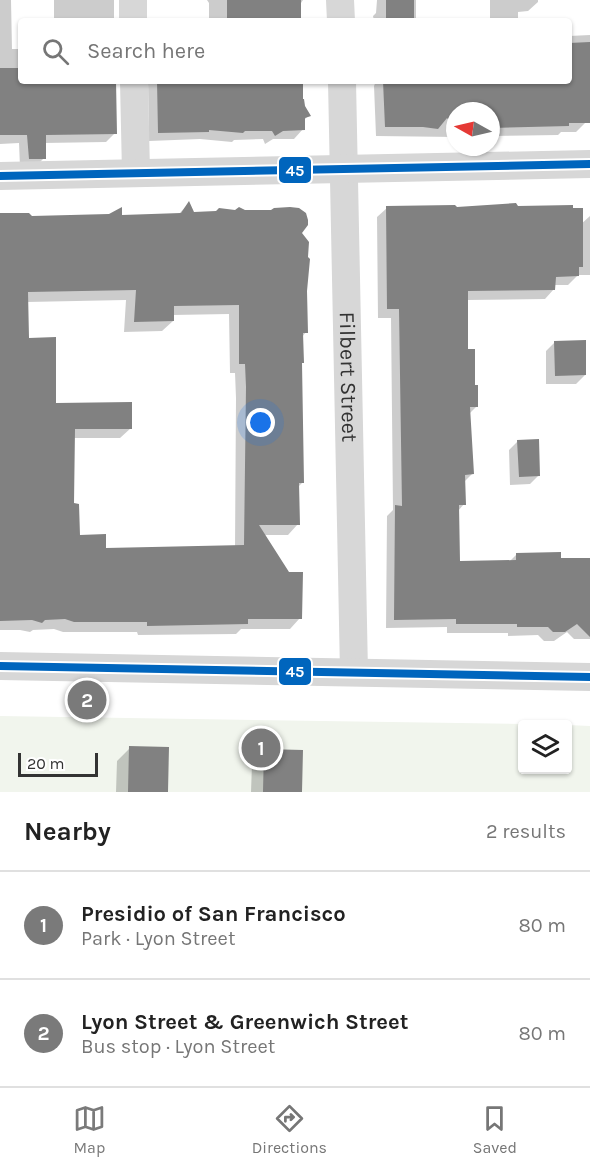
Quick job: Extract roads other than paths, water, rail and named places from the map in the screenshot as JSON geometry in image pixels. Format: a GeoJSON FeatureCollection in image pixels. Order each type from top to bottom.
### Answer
{"type":"FeatureCollection","features":[{"type":"Feature","properties":{"kind":"street"},"geometry":{"type":"LineString","coordinates":[[133,0],[133,18]]}},
{"type":"Feature","properties":{"kind":"street"},"geometry":{"type":"LineString","coordinates":[[340,0],[341,18]]}},
{"type":"Feature","properties":{"kind":"street"},"geometry":{"type":"LineString","coordinates":[[134,84],[136,173]]}},
{"type":"Feature","properties":{"kind":"street","name":"Filbert Street"},"geometry":{"type":"LineString","coordinates":[[342,84],[354,672]]}},
{"type":"Feature","properties":{"kind":"street"},"geometry":{"type":"LineString","coordinates":[[0,176],[590,164]]}},
{"type":"Feature","properties":{"kind":"street"},"geometry":{"type":"LineString","coordinates":[[0,666],[590,677]]}},
{"type":"Feature","properties":{"kind":"place","name":"Lyon Street & Greenwich Street"},"geometry":{"type":"Point","coordinates":[87,700]}},
{"type":"Feature","properties":{"kind":"place","name":"Presidio of San Francisco"},"geometry":{"type":"Point","coordinates":[261,748]}}]}
